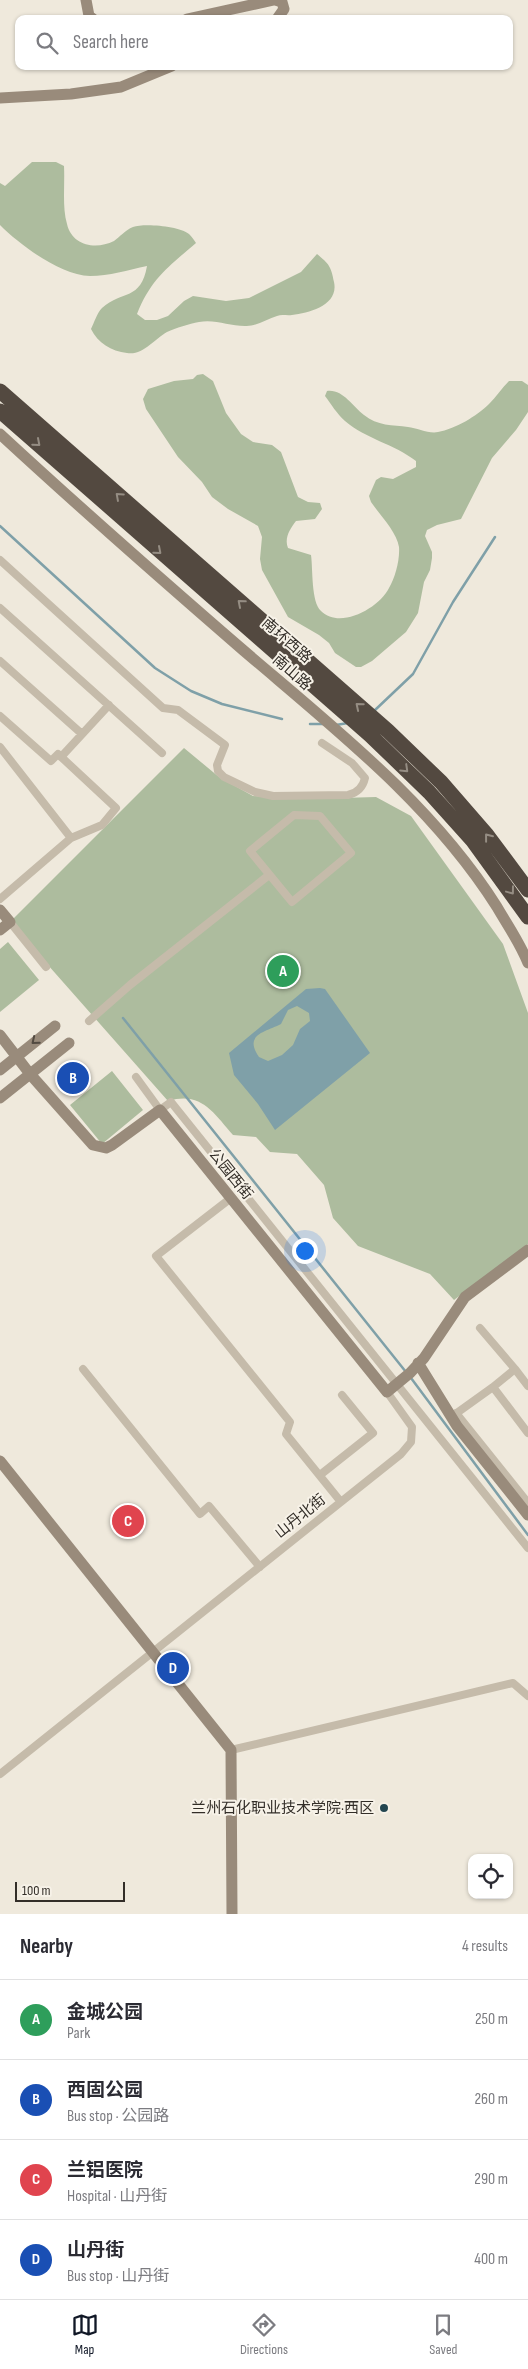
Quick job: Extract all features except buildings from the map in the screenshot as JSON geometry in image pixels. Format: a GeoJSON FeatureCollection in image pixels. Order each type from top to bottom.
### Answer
{"type":"FeatureCollection","features":[{"type":"Feature","properties":{"kind":"highway","name":"南环西路"},"geometry":{"type":"LineString","coordinates":[[0,391],[324,686],[370,735],[429,792],[473,840],[528,917]]}},
{"type":"Feature","properties":{"kind":"highway","name":"南环西路"},"geometry":{"type":"LineString","coordinates":[[0,411],[324,686],[388,731],[441,782],[487,835],[528,890]]}},
{"type":"Feature","properties":{"kind":"street"},"geometry":{"type":"LineString","coordinates":[[86,0],[89,15]]}},
{"type":"Feature","properties":{"kind":"street"},"geometry":{"type":"LineString","coordinates":[[205,15],[274,0],[282,2],[284,9],[280,15]]}},
{"type":"Feature","properties":{"kind":"street"},"geometry":{"type":"LineString","coordinates":[[0,98],[71,94],[121,87],[162,70]]}},
{"type":"Feature","properties":{"kind":"street","name":"南山路"},"geometry":{"type":"LineString","coordinates":[[0,434],[94,521],[348,740],[445,835],[484,887],[520,945],[528,963]]}},
{"type":"Feature","properties":{"kind":"street"},"geometry":{"type":"LineString","coordinates":[[0,560],[163,708],[178,710],[225,745],[217,765],[218,772],[224,777],[255,792],[272,796],[348,795],[359,790],[365,778],[352,763],[322,743]]}},
{"type":"Feature","properties":{"kind":"street"},"geometry":{"type":"LineString","coordinates":[[0,608],[162,753]]}},
{"type":"Feature","properties":{"kind":"street"},"geometry":{"type":"LineString","coordinates":[[0,661],[82,734]]}},
{"type":"Feature","properties":{"kind":"street"},"geometry":{"type":"LineString","coordinates":[[61,757],[109,705]]}},
{"type":"Feature","properties":{"kind":"street"},"geometry":{"type":"LineString","coordinates":[[0,716],[51,761],[58,754],[116,808],[102,825],[72,838],[0,899]]}},
{"type":"Feature","properties":{"kind":"street"},"geometry":{"type":"LineString","coordinates":[[0,747],[72,838]]}},
{"type":"Feature","properties":{"kind":"street"},"geometry":{"type":"LineString","coordinates":[[352,763],[362,753]]}},
{"type":"Feature","properties":{"kind":"street"},"geometry":{"type":"LineString","coordinates":[[294,815],[320,816],[351,853],[292,902],[269,875],[250,851],[294,815]]}},
{"type":"Feature","properties":{"kind":"street"},"geometry":{"type":"LineString","coordinates":[[89,1021],[130,985],[269,875]]}},
{"type":"Feature","properties":{"kind":"street"},"geometry":{"type":"LineString","coordinates":[[0,910],[46,968]]}},
{"type":"Feature","properties":{"kind":"street"},"geometry":{"type":"LineString","coordinates":[[0,930],[10,922]]}},
{"type":"Feature","properties":{"kind":"street"},"geometry":{"type":"LineString","coordinates":[[0,1070],[55,1026]]}},
{"type":"Feature","properties":{"kind":"street"},"geometry":{"type":"LineString","coordinates":[[0,1035],[30,1074],[93,1145],[106,1148],[120,1140],[171,1102],[398,1382],[528,1548]]}},
{"type":"Feature","properties":{"kind":"street"},"geometry":{"type":"LineString","coordinates":[[0,1098],[69,1043]]}},
{"type":"Feature","properties":{"kind":"street"},"geometry":{"type":"LineString","coordinates":[[136,1078],[160,1110]]}},
{"type":"Feature","properties":{"kind":"street","name":"公园西街"},"geometry":{"type":"LineString","coordinates":[[160,1110],[387,1392]]}},
{"type":"Feature","properties":{"kind":"street"},"geometry":{"type":"LineString","coordinates":[[231,1198],[156,1256],[290,1422],[286,1434],[341,1502]]}},
{"type":"Feature","properties":{"kind":"street"},"geometry":{"type":"LineString","coordinates":[[387,1392],[410,1373],[433,1346],[465,1297],[528,1250]]}},
{"type":"Feature","properties":{"kind":"street"},"geometry":{"type":"LineString","coordinates":[[480,1328],[528,1386]]}},
{"type":"Feature","properties":{"kind":"street"},"geometry":{"type":"LineString","coordinates":[[418,1363],[528,1515]]}},
{"type":"Feature","properties":{"kind":"street"},"geometry":{"type":"LineString","coordinates":[[83,1369],[200,1514],[209,1506],[260,1567]]}},
{"type":"Feature","properties":{"kind":"street"},"geometry":{"type":"LineString","coordinates":[[454,1415],[514,1369]]}},
{"type":"Feature","properties":{"kind":"street"},"geometry":{"type":"LineString","coordinates":[[492,1387],[528,1433]]}},
{"type":"Feature","properties":{"kind":"street","name":"山丹北街"},"geometry":{"type":"LineString","coordinates":[[0,1774],[401,1454],[411,1442],[412,1427],[387,1392]]}},
{"type":"Feature","properties":{"kind":"street"},"geometry":{"type":"LineString","coordinates":[[320,1475],[373,1433],[342,1395]]}},
{"type":"Feature","properties":{"kind":"street"},"geometry":{"type":"LineString","coordinates":[[454,1415],[528,1503]]}},
{"type":"Feature","properties":{"kind":"street"},"geometry":{"type":"LineString","coordinates":[[0,1461],[231,1750],[232,1914]]}},
{"type":"Feature","properties":{"kind":"street"},"geometry":{"type":"LineString","coordinates":[[231,1750],[513,1683],[528,1696]]}},
{"type":"Feature","properties":{"kind":"green space"},"geometry":{"type":"Polygon","coordinates":[[[32,162],[56,162],[64,166],[65,217],[70,231],[79,241],[93,245],[107,244],[114,241],[130,228],[145,225],[178,229],[189,234],[194,240],[196,243],[154,282],[137,314],[145,320],[157,320],[168,316],[184,301],[193,296],[226,301],[249,298],[301,272],[317,254],[327,263],[332,272],[334,290],[332,297],[328,302],[315,310],[299,314],[279,315],[249,326],[211,321],[183,326],[167,332],[138,352],[127,353],[110,348],[97,338],[91,329],[102,308],[109,302],[135,290],[140,285],[147,266],[104,275],[90,276],[78,274],[41,258],[8,233],[0,225],[0,183],[5,186],[32,162]]]}},
{"type":"Feature","properties":{"kind":"green space"},"geometry":{"type":"Polygon","coordinates":[[[203,374],[213,381],[226,413],[241,434],[253,442],[272,445],[281,452],[298,497],[308,502],[320,503],[322,509],[315,519],[296,521],[288,534],[287,544],[288,548],[311,555],[314,593],[318,607],[329,616],[338,618],[358,614],[368,609],[384,596],[391,584],[399,557],[398,541],[371,502],[369,496],[376,480],[381,477],[393,479],[416,467],[416,461],[345,421],[325,396],[327,391],[343,395],[364,415],[374,421],[434,432],[458,425],[478,413],[489,404],[509,381],[522,381],[528,385],[528,412],[516,430],[492,458],[461,519],[437,525],[427,530],[425,536],[432,552],[432,558],[430,570],[424,582],[418,613],[406,632],[372,661],[361,667],[356,667],[335,653],[329,643],[319,635],[288,617],[262,570],[260,559],[262,537],[258,526],[228,509],[212,497],[202,482],[178,457],[146,409],[143,399],[148,389],[174,381],[193,379],[197,375],[203,374]]]}},
{"type":"Feature","properties":{"kind":"green space"},"geometry":{"type":"Polygon","coordinates":[[[184,748],[219,777],[253,796],[306,799],[376,797],[411,816],[503,944],[528,1013],[528,1244],[454,1300],[430,1274],[358,1246],[333,1218],[324,1185],[297,1154],[270,1152],[256,1137],[233,1135],[212,1111],[198,1101],[179,1099],[168,1101],[10,922],[184,748]]]}},
{"type":"Feature","properties":{"kind":"green space"},"geometry":{"type":"Polygon","coordinates":[[[8,942],[39,980],[0,1012],[0,949],[8,942]]]}},
{"type":"Feature","properties":{"kind":"green space"},"geometry":{"type":"Polygon","coordinates":[[[112,1071],[143,1110],[102,1144],[70,1105],[112,1071]]]}},
{"type":"Feature","properties":{"kind":"water"},"geometry":{"type":"Polygon","coordinates":[[[306,989],[325,989],[370,1053],[275,1130],[258,1104],[234,1075],[229,1053],[306,989]],[[297,1006],[288,1010],[281,1024],[258,1035],[254,1043],[259,1057],[268,1061],[282,1055],[293,1045],[300,1029],[310,1021],[309,1013],[297,1006]]]}},
{"type":"Feature","properties":{"kind":"waterway"},"geometry":{"type":"LineString","coordinates":[[0,526],[155,668],[191,691],[222,704],[282,719]]}},
{"type":"Feature","properties":{"kind":"waterway"},"geometry":{"type":"LineString","coordinates":[[374,711],[413,674],[453,602],[495,537]]}},
{"type":"Feature","properties":{"kind":"waterway"},"geometry":{"type":"LineString","coordinates":[[336,725],[348,723]]}},
{"type":"Feature","properties":{"kind":"waterway"},"geometry":{"type":"LineString","coordinates":[[310,724],[323,724]]}},
{"type":"Feature","properties":{"kind":"waterway"},"geometry":{"type":"LineString","coordinates":[[123,1018],[406,1372]]}},
{"type":"Feature","properties":{"kind":"waterway"},"geometry":{"type":"LineString","coordinates":[[411,1378],[528,1535]]}},
{"type":"Feature","properties":{"kind":"place","name":"金城公园"},"geometry":{"type":"Point","coordinates":[283,971]}},
{"type":"Feature","properties":{"kind":"place","name":"西固公园"},"geometry":{"type":"Point","coordinates":[73,1078]}},
{"type":"Feature","properties":{"kind":"place","name":"兰铝医院"},"geometry":{"type":"Point","coordinates":[128,1521]}},
{"type":"Feature","properties":{"kind":"place","name":"山丹街"},"geometry":{"type":"Point","coordinates":[173,1668]}},
{"type":"Feature","properties":{"kind":"place","name":"兰州石化职业技术学院·西区"},"geometry":{"type":"Point","coordinates":[384,1808]}}]}
